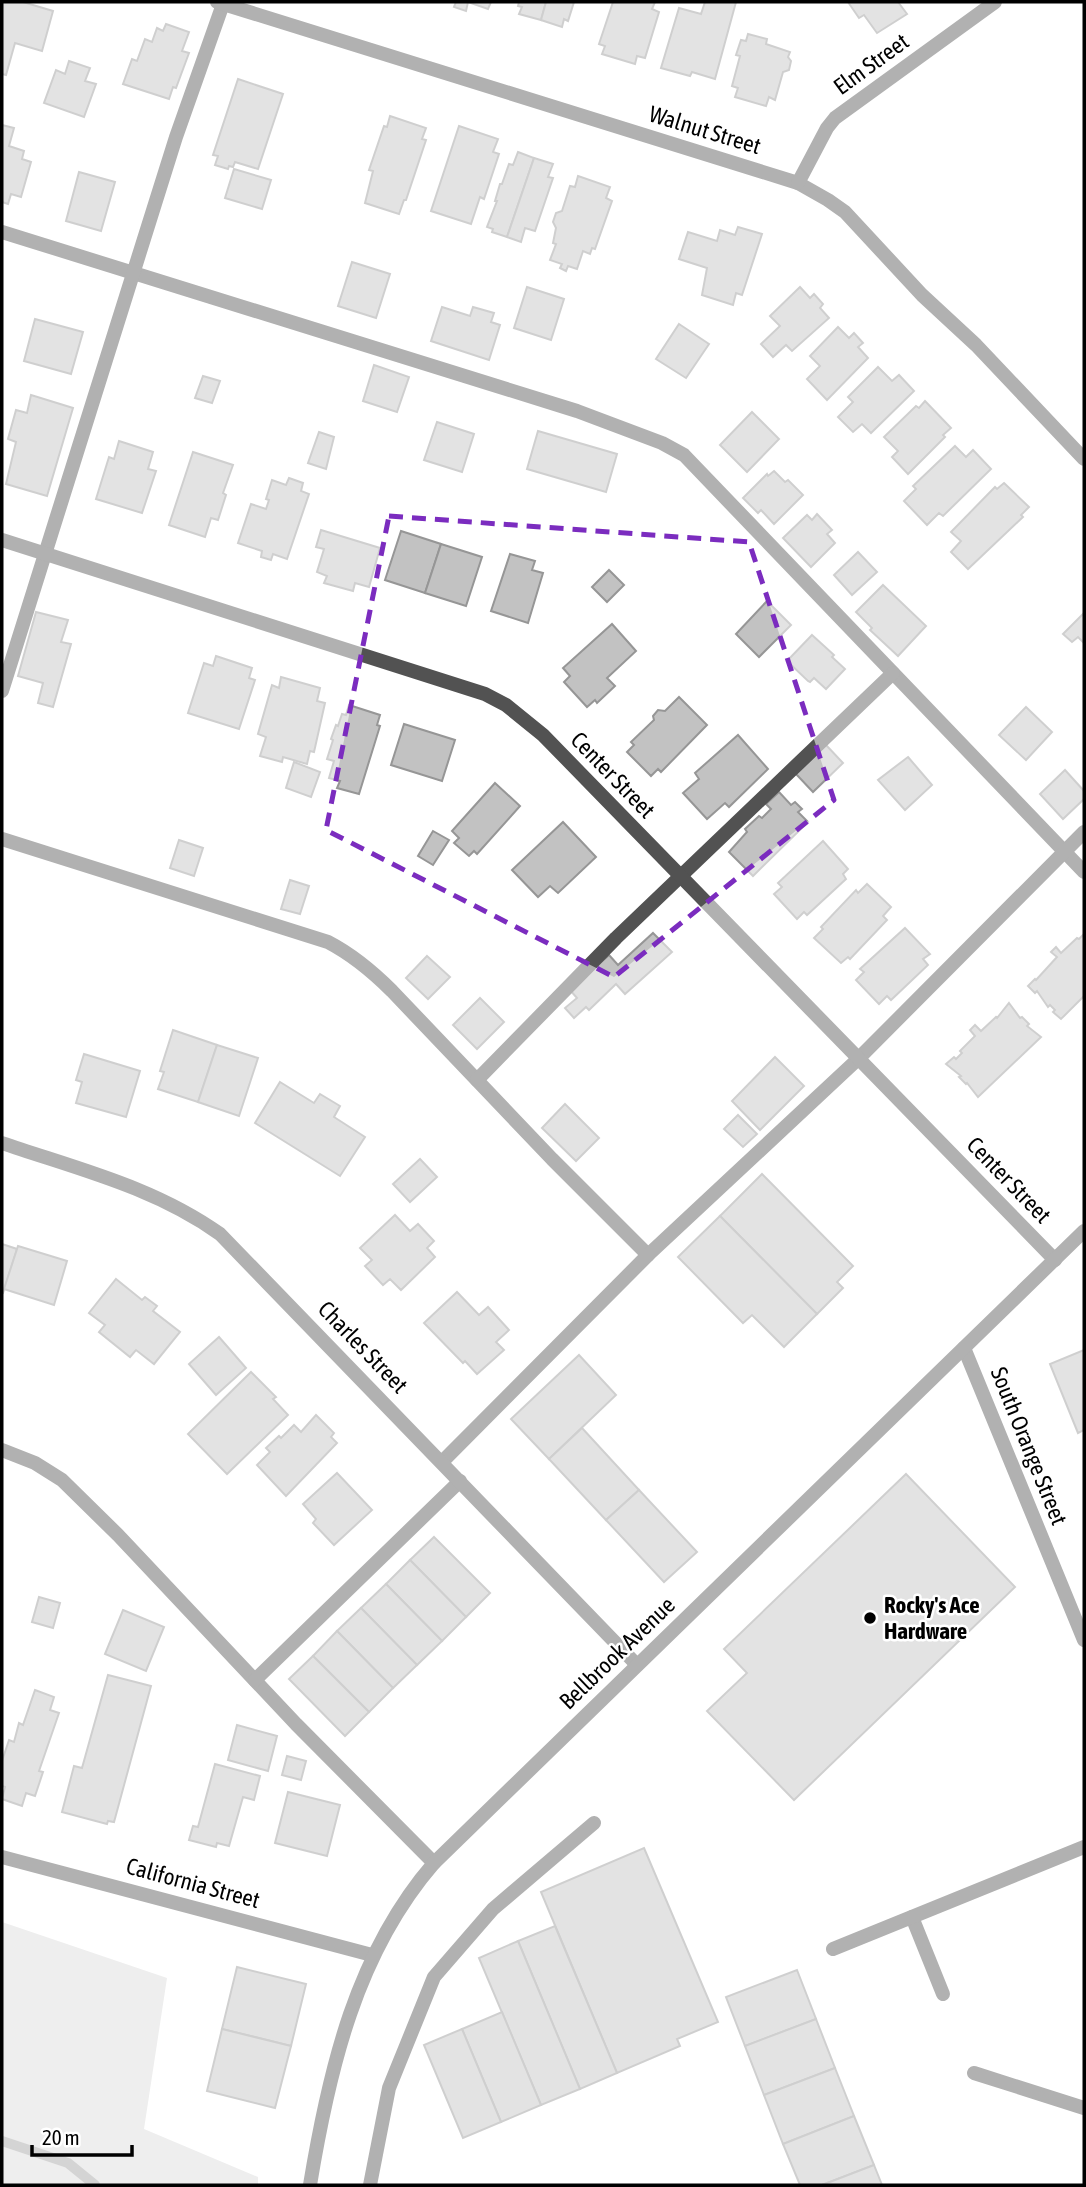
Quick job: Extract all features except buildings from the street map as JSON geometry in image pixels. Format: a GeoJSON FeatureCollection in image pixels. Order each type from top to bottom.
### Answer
{"type":"FeatureCollection","features":[{"type":"Feature","properties":{"kind":"street","name":"Walnut Street"},"geometry":{"type":"LineString","coordinates":[[221,2],[798,183],[845,212],[922,295],[975,345],[1084,459]]}},
{"type":"Feature","properties":{"kind":"street"},"geometry":{"type":"LineString","coordinates":[[2,691],[176,136],[221,2]]}},
{"type":"Feature","properties":{"kind":"street","name":"Elm Street"},"geometry":{"type":"LineString","coordinates":[[798,183],[835,118],[995,2]]}},
{"type":"Feature","properties":{"kind":"street"},"geometry":{"type":"LineString","coordinates":[[2,232],[577,411],[662,443],[684,455],[1084,872]]}},
{"type":"Feature","properties":{"kind":"street","name":"Center Street"},"geometry":{"type":"LineString","coordinates":[[2,540],[485,694],[506,705],[543,735],[1055,1260]]}},
{"type":"Feature","properties":{"kind":"street"},"geometry":{"type":"LineString","coordinates":[[477,1080],[680,877],[892,673]]}},
{"type":"Feature","properties":{"kind":"street"},"geometry":{"type":"LineString","coordinates":[[442,1462],[648,1255],[858,1059],[1084,832]]}},
{"type":"Feature","properties":{"kind":"street"},"geometry":{"type":"LineString","coordinates":[[2,839],[328,942],[366,965],[648,1255]]}},
{"type":"Feature","properties":{"kind":"street","name":"Charles Street"},"geometry":{"type":"LineString","coordinates":[[2,1143],[147,1192],[195,1216],[220,1234],[637,1665]]}},
{"type":"Feature","properties":{"kind":"street","name":"Bellbrook Avenue"},"geometry":{"type":"LineString","coordinates":[[310,2185],[333,2070],[357,1991],[372,1955],[398,1910],[434,1863],[1084,1231]]}},
{"type":"Feature","properties":{"kind":"street","name":"South Orange Street"},"geometry":{"type":"LineString","coordinates":[[964,1348],[1084,1640]]}},
{"type":"Feature","properties":{"kind":"street"},"geometry":{"type":"LineString","coordinates":[[2,1450],[35,1463],[62,1480],[434,1863]]}},
{"type":"Feature","properties":{"kind":"street"},"geometry":{"type":"LineString","coordinates":[[255,1680],[460,1481]]}},
{"type":"Feature","properties":{"kind":"street"},"geometry":{"type":"LineString","coordinates":[[370,2185],[390,2088],[434,1977],[493,1909],[594,1823]]}},
{"type":"Feature","properties":{"kind":"street"},"geometry":{"type":"LineString","coordinates":[[833,1949],[1084,1847]]}},
{"type":"Feature","properties":{"kind":"street","name":"California Street"},"geometry":{"type":"LineString","coordinates":[[2,1857],[372,1955]]}},
{"type":"Feature","properties":{"kind":"street"},"geometry":{"type":"LineString","coordinates":[[912,1917],[943,1994]]}},
{"type":"Feature","properties":{"kind":"street"},"geometry":{"type":"LineString","coordinates":[[974,2073],[1084,2108]]}},
{"type":"Feature","properties":{"kind":"highlighted area"},"geometry":{"type":"Polygon","coordinates":[[[389,516],[749,542],[834,800],[614,977],[326,830],[389,516]]]}},
{"type":"Feature","properties":{"kind":"shaded area"},"geometry":{"type":"Polygon","coordinates":[[[2,1922],[167,1978],[144,2129],[258,2177],[258,2185],[2,2185],[2,1922]]]}},
{"type":"Feature","properties":{"kind":"waterway"},"geometry":{"type":"LineString","coordinates":[[2,2141],[68,2163],[95,2185]]}},
{"type":"Feature","properties":{"kind":"place","name":"Rocky's Ace Hardware"},"geometry":{"type":"Point","coordinates":[870,1618]}}]}
